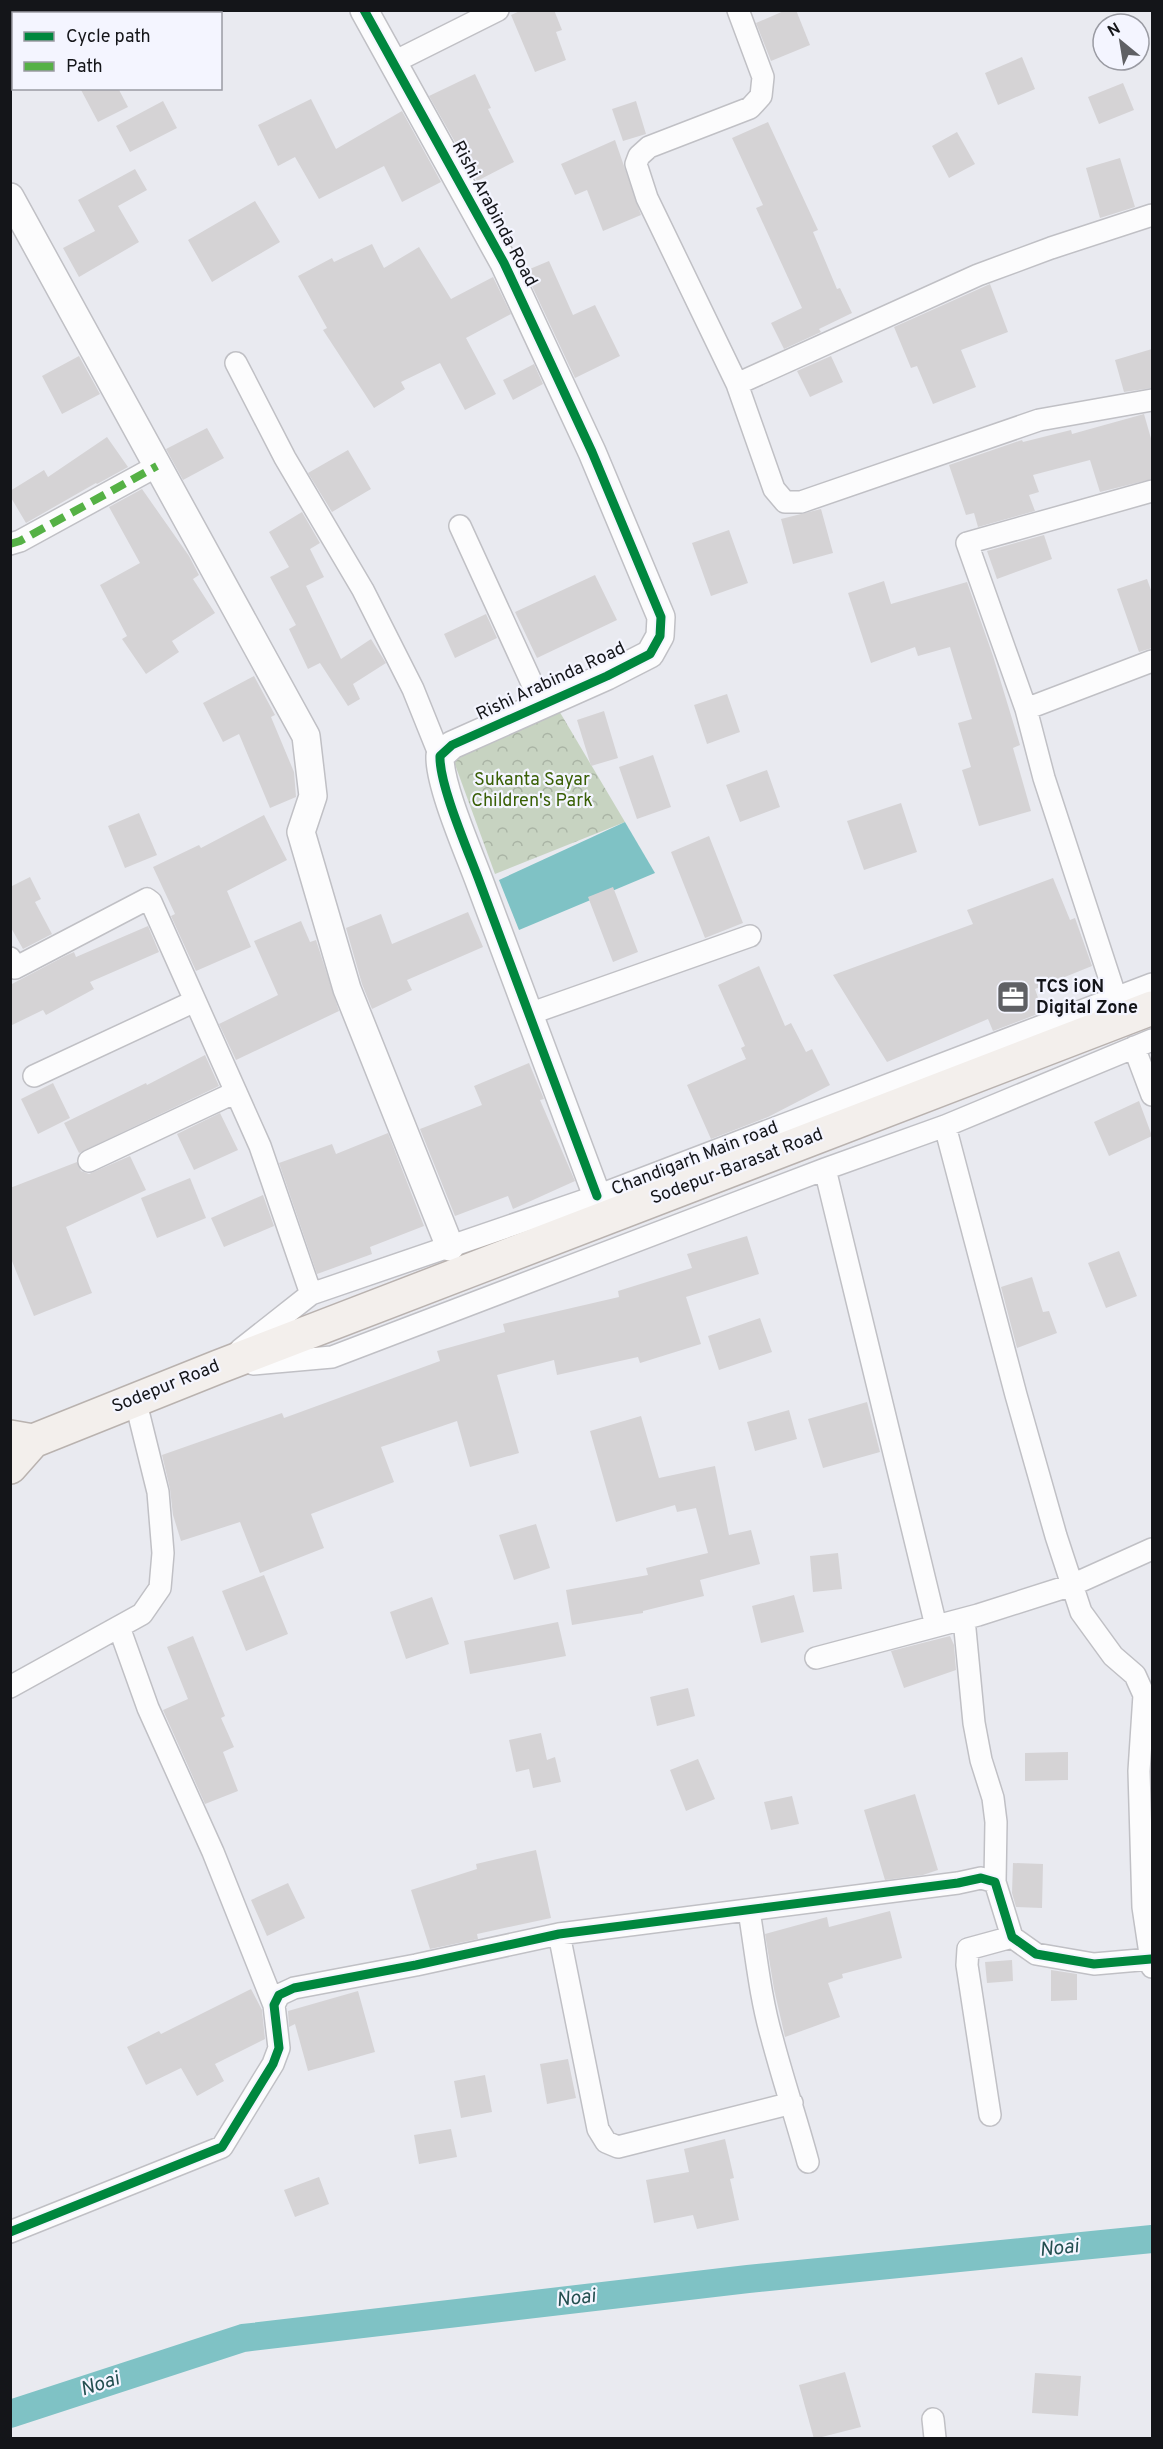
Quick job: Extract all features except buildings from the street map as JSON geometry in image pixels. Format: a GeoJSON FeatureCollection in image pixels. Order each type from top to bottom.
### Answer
{"type":"FeatureCollection","features":[{"type":"Feature","properties":{"kind":"main road","name":"Sodepur-Barasat Road"},"geometry":{"type":"LineString","coordinates":[[322,1327],[1152,1008]]}},
{"type":"Feature","properties":{"kind":"main road","name":"Sodepur Road"},"geometry":{"type":"LineString","coordinates":[[22,1439],[135,1399],[322,1327]]}},
{"type":"Feature","properties":{"kind":"main road"},"geometry":{"type":"LineString","coordinates":[[10,1467],[22,1439]]}},
{"type":"Feature","properties":{"kind":"street","name":"Rishi Arabinda Road"},"geometry":{"type":"LineString","coordinates":[[364,10],[504,263],[592,452],[661,617],[660,636],[650,654],[607,676],[452,745],[440,756]]}},
{"type":"Feature","properties":{"kind":"street"},"geometry":{"type":"LineString","coordinates":[[394,62],[498,10]]}},
{"type":"Feature","properties":{"kind":"street"},"geometry":{"type":"LineString","coordinates":[[738,10],[763,77],[761,96],[750,108],[649,147],[639,156],[636,164],[647,198],[737,384],[774,489],[785,502],[801,502],[1039,420],[1152,400]]}},
{"type":"Feature","properties":{"kind":"street"},"geometry":{"type":"LineString","coordinates":[[13,207],[306,736],[313,796],[301,832],[347,989],[450,1247]]}},
{"type":"Feature","properties":{"kind":"street"},"geometry":{"type":"LineString","coordinates":[[737,384],[978,275],[1152,215]]}},
{"type":"Feature","properties":{"kind":"street"},"geometry":{"type":"LineString","coordinates":[[236,363],[285,458],[363,590],[413,689],[440,756],[440,767],[447,792],[597,1196]]}},
{"type":"Feature","properties":{"kind":"street"},"geometry":{"type":"LineString","coordinates":[[10,544],[20,541],[157,466]]}},
{"type":"Feature","properties":{"kind":"street"},"geometry":{"type":"LineString","coordinates":[[1116,998],[1044,778],[1026,708],[967,543],[1152,491]]}},
{"type":"Feature","properties":{"kind":"street"},"geometry":{"type":"LineString","coordinates":[[460,526],[542,705]]}},
{"type":"Feature","properties":{"kind":"street"},"geometry":{"type":"LineString","coordinates":[[1026,708],[1152,661]]}},
{"type":"Feature","properties":{"kind":"street"},"geometry":{"type":"LineString","coordinates":[[10,958],[15,968],[147,899],[151,902],[260,1146],[311,1294]]}},
{"type":"Feature","properties":{"kind":"street"},"geometry":{"type":"LineString","coordinates":[[529,1014],[750,936]]}},
{"type":"Feature","properties":{"kind":"street","name":"Chandigarh Main road"},"geometry":{"type":"LineString","coordinates":[[218,1366],[311,1294],[597,1196],[1152,984]]}},
{"type":"Feature","properties":{"kind":"street"},"geometry":{"type":"LineString","coordinates":[[34,1076],[195,1001]]}},
{"type":"Feature","properties":{"kind":"street"},"geometry":{"type":"LineString","coordinates":[[218,1366],[332,1357],[825,1169],[945,1126],[1143,1043],[1152,1095]]}},
{"type":"Feature","properties":{"kind":"street"},"geometry":{"type":"LineString","coordinates":[[89,1161],[236,1092]]}},
{"type":"Feature","properties":{"kind":"street"},"geometry":{"type":"LineString","coordinates":[[945,1126],[1016,1395],[1081,1612],[1113,1656],[1135,1675],[1144,1695],[1139,1771],[1143,1907],[1151,1955],[1094,1964],[1067,1961],[1036,1954],[1012,1937],[995,1882],[996,1822],[993,1798],[981,1760],[974,1723],[964,1619]]}},
{"type":"Feature","properties":{"kind":"street"},"geometry":{"type":"LineString","coordinates":[[825,1169],[936,1626]]}},
{"type":"Feature","properties":{"kind":"street"},"geometry":{"type":"LineString","coordinates":[[10,1687],[142,1614],[160,1588],[163,1553],[158,1492],[135,1399]]}},
{"type":"Feature","properties":{"kind":"street"},"geometry":{"type":"LineString","coordinates":[[816,1658],[964,1619],[1072,1585],[1152,1549]]}},
{"type":"Feature","properties":{"kind":"street"},"geometry":{"type":"LineString","coordinates":[[10,2232],[222,2147],[273,2064],[279,2048],[274,2005],[213,1852],[148,1708],[119,1627]]}},
{"type":"Feature","properties":{"kind":"street"},"geometry":{"type":"LineString","coordinates":[[274,2005],[279,1995],[294,1988],[416,1965],[559,1934],[946,1885],[981,1878],[995,1882]]}},
{"type":"Feature","properties":{"kind":"street"},"geometry":{"type":"LineString","coordinates":[[749,1911],[765,2009],[808,2162]]}},
{"type":"Feature","properties":{"kind":"street"},"geometry":{"type":"LineString","coordinates":[[559,1934],[598,2129],[606,2142],[618,2147],[792,2103]]}},
{"type":"Feature","properties":{"kind":"street"},"geometry":{"type":"LineString","coordinates":[[990,2115],[968,1965],[969,1949],[1012,1937]]}},
{"type":"Feature","properties":{"kind":"green space","name":"Sukanta Sayar Children's Park"},"geometry":{"type":"Polygon","coordinates":[[[555,704],[625,822],[495,874],[453,759],[555,704]]]}},
{"type":"Feature","properties":{"kind":"water"},"geometry":{"type":"Polygon","coordinates":[[[625,822],[655,873],[519,930],[499,880],[625,822]]]}},
{"type":"Feature","properties":{"kind":"waterway","name":"Noai"},"geometry":{"type":"LineString","coordinates":[[10,2414],[243,2338],[748,2279],[1152,2239]]}},
{"type":"Feature","properties":{"kind":"marked path"},"geometry":{"type":"LineString","coordinates":[[10,544],[20,541],[157,466]]}},
{"type":"Feature","properties":{"kind":"cycle path"},"geometry":{"type":"LineString","coordinates":[[364,10],[504,263],[592,452],[661,617],[660,636],[650,654],[607,676],[452,745],[440,756],[444,784],[455,819],[597,1196]]}},
{"type":"Feature","properties":{"kind":"cycle path"},"geometry":{"type":"LineString","coordinates":[[10,2232],[222,2147],[273,2064],[279,2048],[274,2005],[279,1995],[294,1988],[416,1965],[559,1934],[958,1883],[981,1878],[995,1882],[1012,1937],[1036,1954],[1094,1964],[1151,1959]]}},
{"type":"Feature","properties":{"kind":"place","name":"TCS iON Digital Zone"},"geometry":{"type":"Point","coordinates":[1013,997]}}]}
